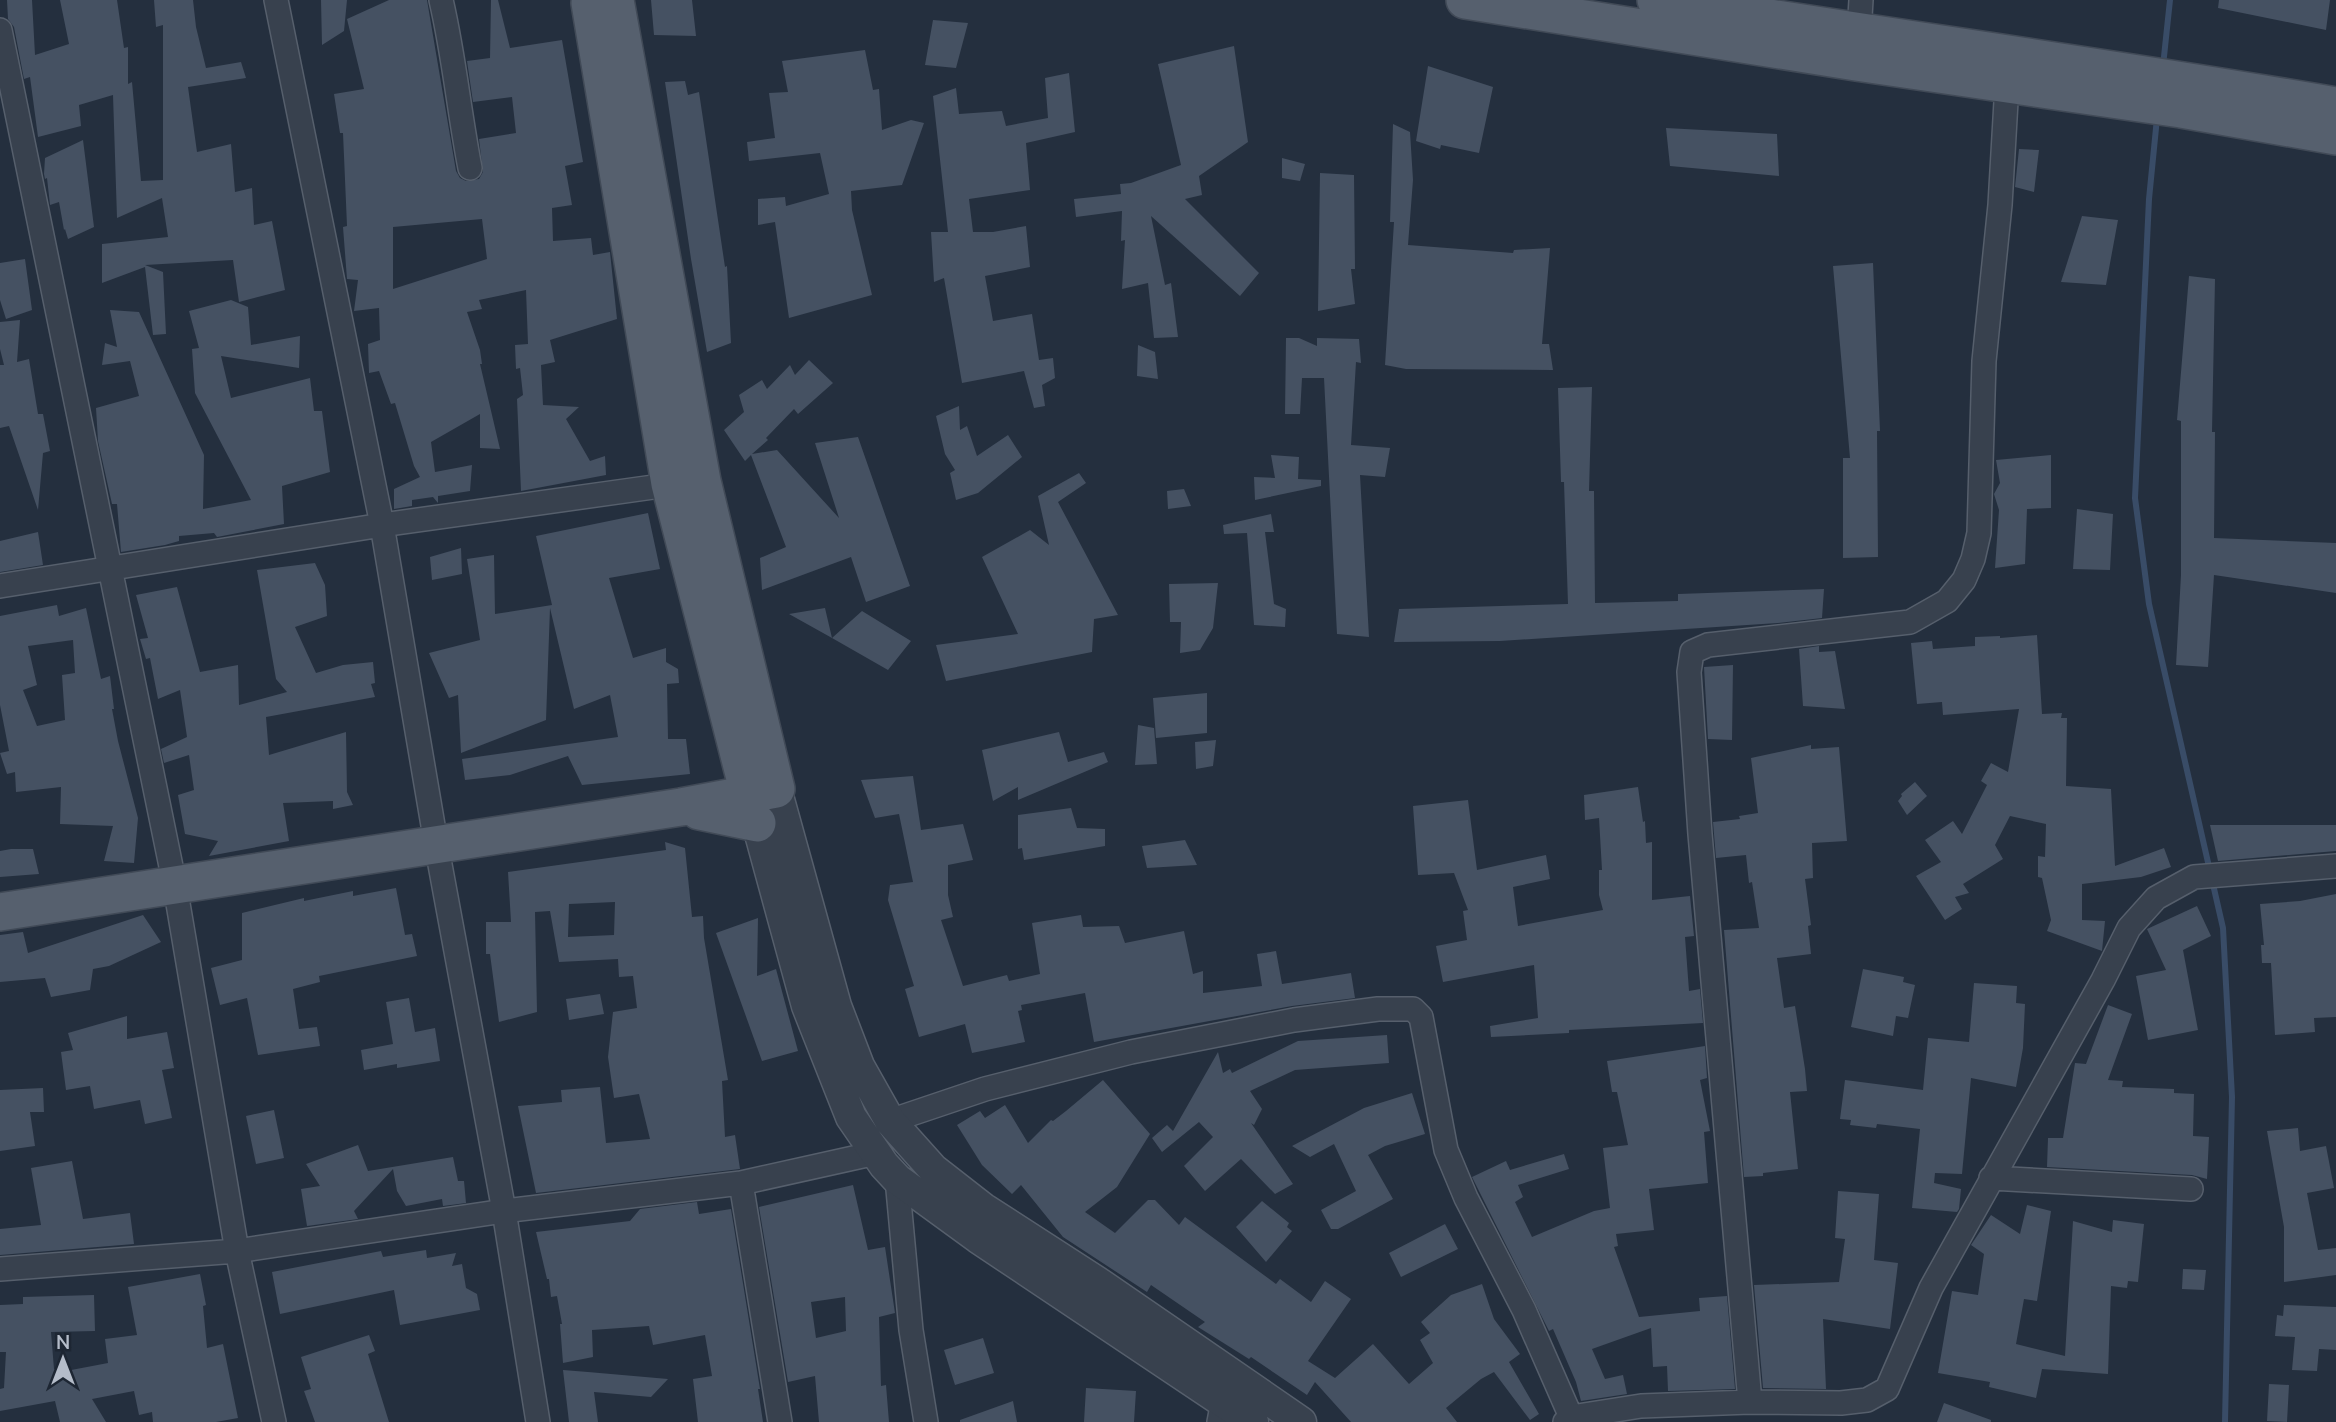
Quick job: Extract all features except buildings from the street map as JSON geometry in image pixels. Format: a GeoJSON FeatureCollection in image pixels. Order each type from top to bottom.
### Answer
{"type":"FeatureCollection","features":[{"type":"Feature","properties":{"kind":"main road"},"geometry":{"type":"LineString","coordinates":[[590,0],[739,757],[761,802]]}},
{"type":"Feature","properties":{"kind":"main road"},"geometry":{"type":"LineString","coordinates":[[615,0],[686,482],[761,802]]}},
{"type":"Feature","properties":{"kind":"main road"},"geometry":{"type":"LineString","coordinates":[[1465,0],[2007,84],[2139,89],[2184,95],[2336,106]]}},
{"type":"Feature","properties":{"kind":"main road"},"geometry":{"type":"LineString","coordinates":[[1656,0],[1860,16],[2139,89]]}},
{"type":"Feature","properties":{"kind":"main road"},"geometry":{"type":"LineString","coordinates":[[2184,95],[2336,136]]}},
{"type":"Feature","properties":{"kind":"main road"},"geometry":{"type":"LineString","coordinates":[[681,807],[739,757]]}},
{"type":"Feature","properties":{"kind":"main road"},"geometry":{"type":"LineString","coordinates":[[0,912],[681,807],[761,802]]}},
{"type":"Feature","properties":{"kind":"street"},"geometry":{"type":"LineString","coordinates":[[276,0],[382,525],[436,844],[504,1211],[538,1422]]}},
{"type":"Feature","properties":{"kind":"street"},"geometry":{"type":"LineString","coordinates":[[441,0],[449,32],[459,111],[470,168]]}},
{"type":"Feature","properties":{"kind":"street"},"geometry":{"type":"LineString","coordinates":[[0,30],[175,886],[237,1251],[274,1422]]}},
{"type":"Feature","properties":{"kind":"street"},"geometry":{"type":"LineString","coordinates":[[1750,1402],[1700,834],[1690,656],[1692,652],[1708,645],[1910,622],[1947,601],[1964,580],[1973,559],[1979,533],[1984,361],[2000,205],[2007,84]]}},
{"type":"Feature","properties":{"kind":"street"},"geometry":{"type":"LineString","coordinates":[[0,586],[382,525],[686,482]]}},
{"type":"Feature","properties":{"kind":"street"},"geometry":{"type":"LineString","coordinates":[[761,802],[859,1066],[890,1121],[933,1169],[983,1208],[1096,1281],[1301,1422]]}},
{"type":"Feature","properties":{"kind":"street"},"geometry":{"type":"LineString","coordinates":[[761,802],[807,1006],[851,1117],[884,1165],[897,1179],[1221,1412],[1254,1422]]}},
{"type":"Feature","properties":{"kind":"street"},"geometry":{"type":"LineString","coordinates":[[890,1121],[985,1089],[1144,1049],[1294,1020],[1378,1009],[1413,1009],[1421,1017],[1446,1150],[1466,1198],[1524,1310],[1568,1420],[1641,1406],[1750,1402],[1841,1403],[1867,1400],[1887,1389],[1931,1288],[2103,980],[2129,928],[2156,898],[2194,877],[2336,866]]}},
{"type":"Feature","properties":{"kind":"street"},"geometry":{"type":"LineString","coordinates":[[0,1269],[237,1251],[504,1211],[741,1183],[876,1153]]}},
{"type":"Feature","properties":{"kind":"street"},"geometry":{"type":"LineString","coordinates":[[1991,1178],[2191,1189]]}},
{"type":"Feature","properties":{"kind":"street"},"geometry":{"type":"LineString","coordinates":[[897,1179],[911,1330],[926,1422]]}},
{"type":"Feature","properties":{"kind":"street"},"geometry":{"type":"LineString","coordinates":[[741,1183],[780,1422]]}},
{"type":"Feature","properties":{"kind":"waterway"},"geometry":{"type":"LineString","coordinates":[[2163,66],[2170,0]]}},
{"type":"Feature","properties":{"kind":"waterway"},"geometry":{"type":"LineString","coordinates":[[2157,118],[2149,199],[2135,498],[2149,604],[2223,928],[2232,1097],[2225,1422]]}}]}
